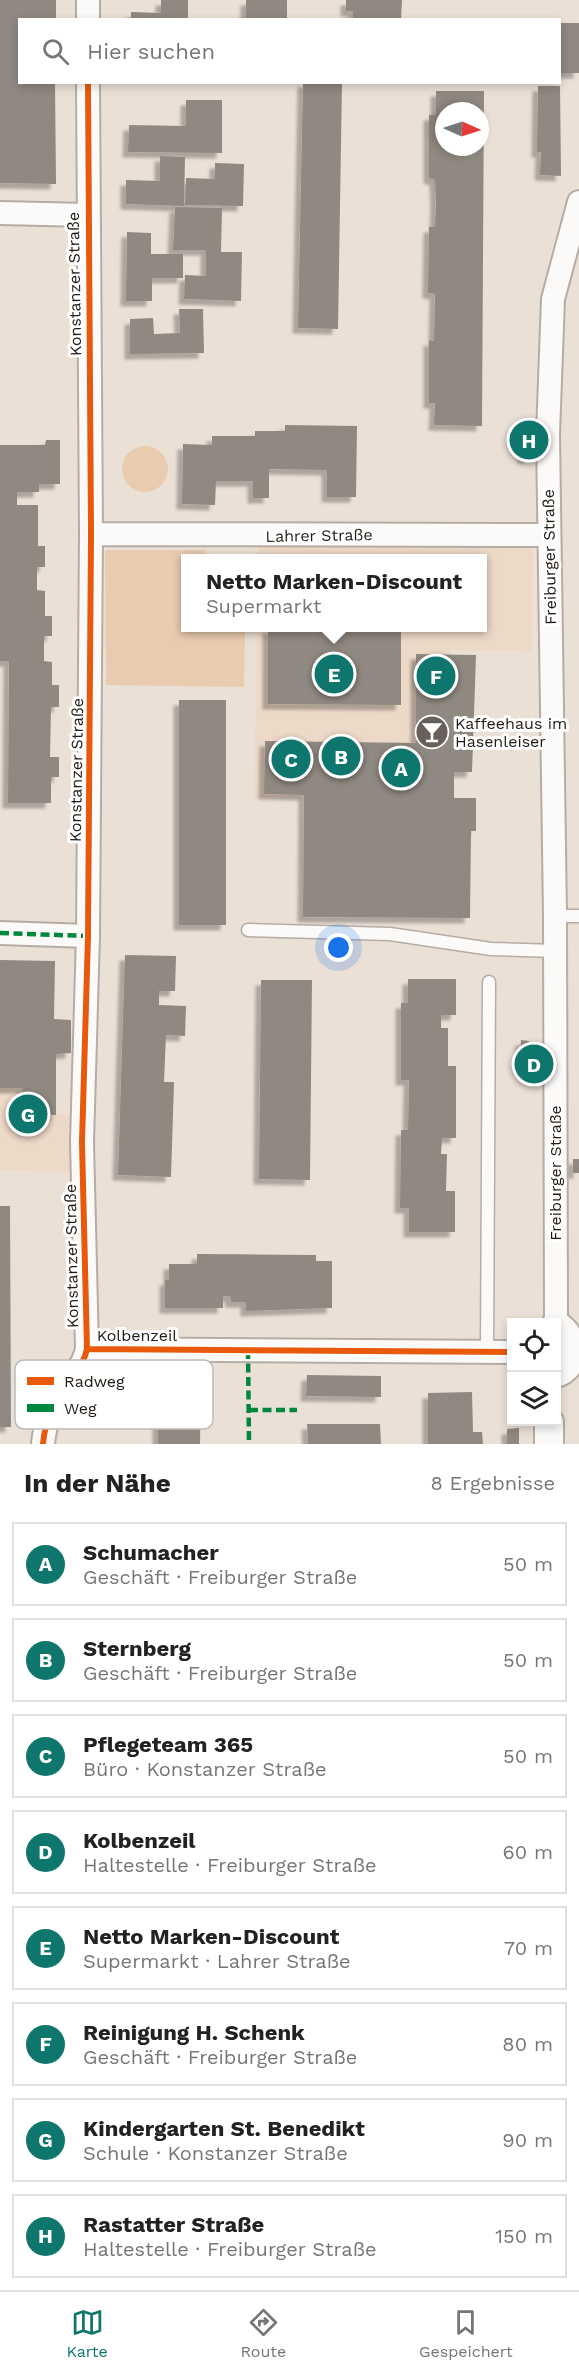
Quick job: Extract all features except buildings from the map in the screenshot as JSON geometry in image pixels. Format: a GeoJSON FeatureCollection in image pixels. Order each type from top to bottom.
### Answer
{"type":"FeatureCollection","features":[{"type":"Feature","properties":{"kind":"street"},"geometry":{"type":"LineString","coordinates":[[88,0],[88,18]]}},
{"type":"Feature","properties":{"kind":"street","name":"Konstanzer Straße"},"geometry":{"type":"LineString","coordinates":[[85,1360],[87,1349],[82,1132],[88,936],[91,534],[87,215],[88,84]]}},
{"type":"Feature","properties":{"kind":"street","name":"Freiburger Straße"},"geometry":{"type":"LineString","coordinates":[[556,1318],[555,916],[548,535],[553,299],[579,202]]}},
{"type":"Feature","properties":{"kind":"street"},"geometry":{"type":"LineString","coordinates":[[0,213],[87,215]]}},
{"type":"Feature","properties":{"kind":"street","name":"Lahrer Straße"},"geometry":{"type":"LineString","coordinates":[[91,534],[548,535]]}},
{"type":"Feature","properties":{"kind":"street"},"geometry":{"type":"LineString","coordinates":[[0,933],[88,936]]}},
{"type":"Feature","properties":{"kind":"street"},"geometry":{"type":"LineString","coordinates":[[561,1329],[570,1337],[570,1358]]}},
{"type":"Feature","properties":{"kind":"street","name":"Kolbenzeil"},"geometry":{"type":"LineString","coordinates":[[87,1349],[507,1352]]}},
{"type":"Feature","properties":{"kind":"street"},"geometry":{"type":"LineString","coordinates":[[549,1426],[549,1444]]}},
{"type":"Feature","properties":{"kind":"street","name":"Konstanzer Straße"},"geometry":{"type":"LineString","coordinates":[[43,1444],[44,1429]]}},
{"type":"Feature","properties":{"kind":"lane"},"geometry":{"type":"LineString","coordinates":[[555,916],[579,916]]}},
{"type":"Feature","properties":{"kind":"lane"},"geometry":{"type":"LineString","coordinates":[[248,930],[390,934],[491,949],[555,951]]}},
{"type":"Feature","properties":{"kind":"lane"},"geometry":{"type":"LineString","coordinates":[[487,1352],[489,982]]}},
{"type":"Feature","properties":{"kind":"shaded area"},"geometry":{"type":"Polygon","coordinates":[[[145,446],[161,453],[168,469],[161,485],[145,492],[129,485],[122,469],[129,453],[145,446]]]}},
{"type":"Feature","properties":{"kind":"shaded area"},"geometry":{"type":"Polygon","coordinates":[[[258,540],[533,541],[532,651],[450,650],[447,802],[254,798],[257,632],[487,632],[487,554],[258,554],[258,540]]]}},
{"type":"Feature","properties":{"kind":"shaded area"},"geometry":{"type":"Polygon","coordinates":[[[105,550],[205,550],[205,554],[181,554],[181,632],[245,632],[244,687],[106,685],[105,550]]]}},
{"type":"Feature","properties":{"kind":"shaded area"},"geometry":{"type":"Polygon","coordinates":[[[0,1057],[56,1057],[56,1114],[74,1114],[74,1172],[0,1170],[0,1057]]]}},
{"type":"Feature","properties":{"kind":"marked path"},"geometry":{"type":"LineString","coordinates":[[0,933],[88,936]]}},
{"type":"Feature","properties":{"kind":"marked path"},"geometry":{"type":"LineString","coordinates":[[248,1350],[249,1444]]}},
{"type":"Feature","properties":{"kind":"marked path"},"geometry":{"type":"LineString","coordinates":[[249,1410],[297,1410]]}},
{"type":"Feature","properties":{"kind":"cycle path"},"geometry":{"type":"LineString","coordinates":[[83,1360],[87,1349],[82,1142],[88,936],[91,534],[88,84]]}},
{"type":"Feature","properties":{"kind":"cycle path"},"geometry":{"type":"LineString","coordinates":[[87,1349],[507,1352]]}},
{"type":"Feature","properties":{"kind":"cycle path"},"geometry":{"type":"LineString","coordinates":[[43,1444],[45,1429]]}},
{"type":"Feature","properties":{"kind":"place","name":"Rastatter Straße"},"geometry":{"type":"Point","coordinates":[529,440]}},
{"type":"Feature","properties":{"kind":"place","name":"Netto Marken-Discount"},"geometry":{"type":"Point","coordinates":[334,674]}},
{"type":"Feature","properties":{"kind":"place","name":"Reinigung H. Schenk"},"geometry":{"type":"Point","coordinates":[436,676]}},
{"type":"Feature","properties":{"kind":"place","name":"Kaffeehaus im Hasenleiser"},"geometry":{"type":"Point","coordinates":[432,732]}},
{"type":"Feature","properties":{"kind":"place","name":"Sternberg"},"geometry":{"type":"Point","coordinates":[341,756]}},
{"type":"Feature","properties":{"kind":"place","name":"Pflegeteam 365"},"geometry":{"type":"Point","coordinates":[291,759]}},
{"type":"Feature","properties":{"kind":"place","name":"Schumacher"},"geometry":{"type":"Point","coordinates":[401,768]}},
{"type":"Feature","properties":{"kind":"place","name":"Kolbenzeil"},"geometry":{"type":"Point","coordinates":[534,1064]}},
{"type":"Feature","properties":{"kind":"place","name":"Kindergarten St. Benedikt"},"geometry":{"type":"Point","coordinates":[28,1114]}}]}
